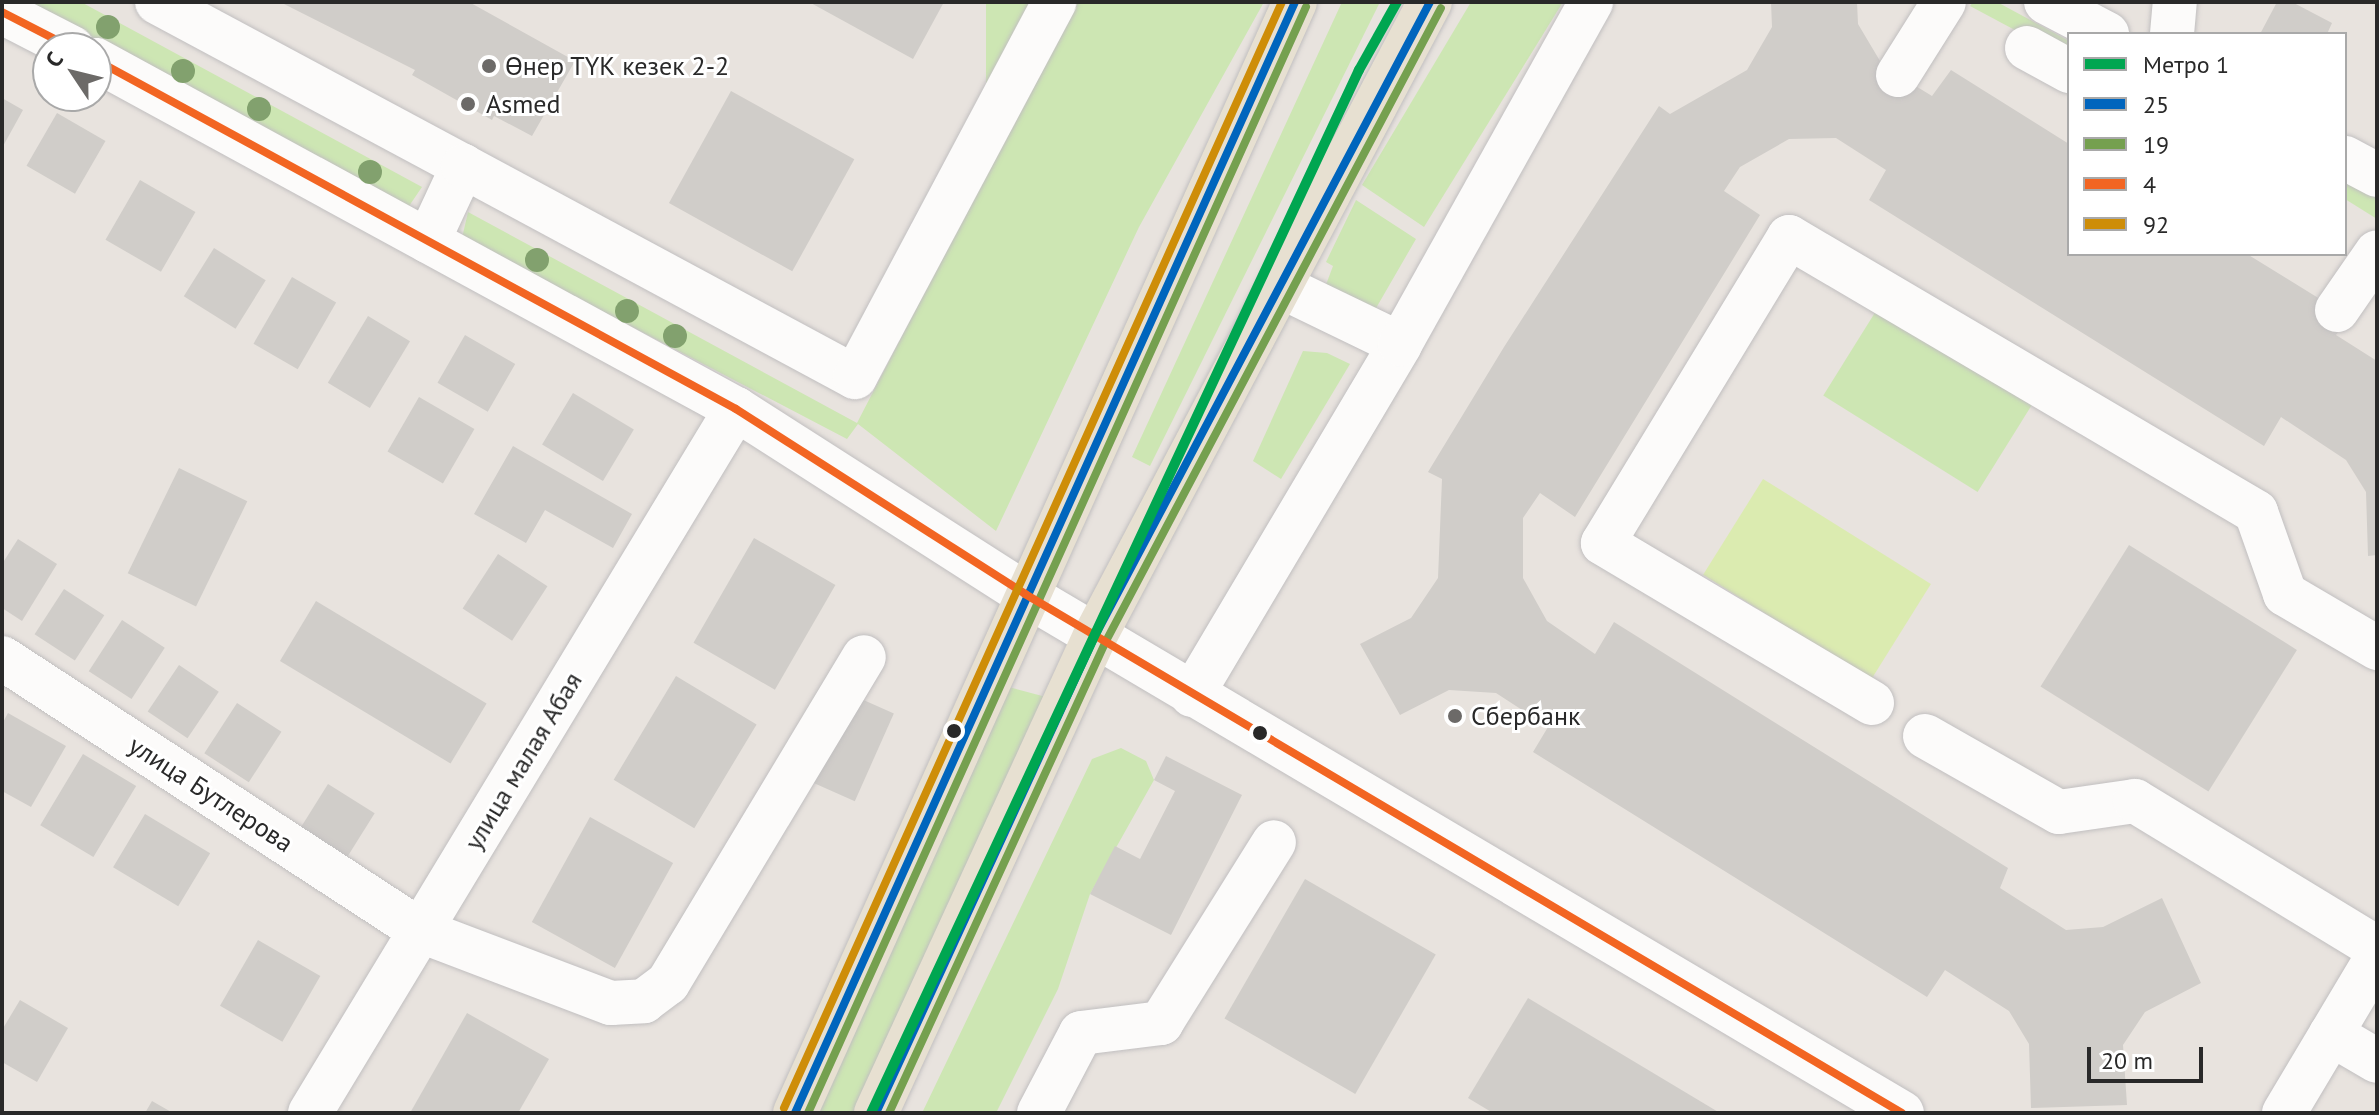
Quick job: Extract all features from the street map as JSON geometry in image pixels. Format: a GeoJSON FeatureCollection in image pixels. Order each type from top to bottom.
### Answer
{"type":"FeatureCollection","features":[{"type":"Feature","properties":{"kind":"main road"},"geometry":{"type":"LineString","coordinates":[[795,1113],[1025,594],[1295,2]]}},
{"type":"Feature","properties":{"kind":"main road"},"geometry":{"type":"LineString","coordinates":[[876,1113],[1095,636],[1430,2]]}},
{"type":"Feature","properties":{"kind":"street"},"geometry":{"type":"LineString","coordinates":[[157,2],[855,377],[1054,2]]}},
{"type":"Feature","properties":{"kind":"street"},"geometry":{"type":"LineString","coordinates":[[1192,695],[1400,344],[1591,2]]}},
{"type":"Feature","properties":{"kind":"street"},"geometry":{"type":"LineString","coordinates":[[1923,2],[1890,70],[1944,2]]}},
{"type":"Feature","properties":{"kind":"street"},"geometry":{"type":"LineString","coordinates":[[2046,2],[2103,32]]}},
{"type":"Feature","properties":{"kind":"street"},"geometry":{"type":"LineString","coordinates":[[2172,32],[2175,2]]}},
{"type":"Feature","properties":{"kind":"street"},"geometry":{"type":"LineString","coordinates":[[2,12],[41,32]]}},
{"type":"Feature","properties":{"kind":"street"},"geometry":{"type":"LineString","coordinates":[[2027,48],[2067,70]]}},
{"type":"Feature","properties":{"kind":"street"},"geometry":{"type":"LineString","coordinates":[[112,69],[736,409],[1025,594],[1192,695],[1902,1113]]}},
{"type":"Feature","properties":{"kind":"street"},"geometry":{"type":"LineString","coordinates":[[2347,159],[2377,175]]}},
{"type":"Feature","properties":{"kind":"street"},"geometry":{"type":"LineString","coordinates":[[428,241],[463,166]]}},
{"type":"Feature","properties":{"kind":"street"},"geometry":{"type":"LineString","coordinates":[[1872,703],[1603,543],[1789,237],[2256,512],[2285,594],[2377,648]]}},
{"type":"Feature","properties":{"kind":"street"},"geometry":{"type":"LineString","coordinates":[[2337,310],[2377,252]]}},
{"type":"Feature","properties":{"kind":"street"},"geometry":{"type":"LineString","coordinates":[[1280,286],[1400,344]]}},
{"type":"Feature","properties":{"kind":"street","name":"улица малая Абая"},"geometry":{"type":"LineString","coordinates":[[310,1113],[736,409]]}},
{"type":"Feature","properties":{"kind":"street","name":"улица Бутлерова"},"geometry":{"type":"LineString","coordinates":[[2,658],[421,931],[611,1003],[644,1001],[668,983],[864,657]]}},
{"type":"Feature","properties":{"kind":"street"},"geometry":{"type":"LineString","coordinates":[[1925,736],[2059,812],[2135,801],[2377,948]]}},
{"type":"Feature","properties":{"kind":"street"},"geometry":{"type":"LineString","coordinates":[[1039,1113],[1081,1033],[1161,1023],[1274,842]]}},
{"type":"Feature","properties":{"kind":"street"},"geometry":{"type":"LineString","coordinates":[[2284,1113],[2377,957]]}},
{"type":"Feature","properties":{"kind":"street"},"geometry":{"type":"LineString","coordinates":[[2331,1034],[2377,1061]]}},
{"type":"Feature","properties":{"kind":"green space"},"geometry":{"type":"Polygon","coordinates":[[[19,2],[81,2],[422,187],[407,209],[112,52],[112,32],[75,32],[19,2]]]}},
{"type":"Feature","properties":{"kind":"green space"},"geometry":{"type":"Polygon","coordinates":[[[986,2],[1033,2],[1033,341],[986,341],[986,2]]]}},
{"type":"Feature","properties":{"kind":"green space"},"geometry":{"type":"Polygon","coordinates":[[[1075,2],[1264,2],[1139,227],[996,531],[858,424],[847,439],[462,238],[468,212],[857,423],[1075,2]]]}},
{"type":"Feature","properties":{"kind":"green space"},"geometry":{"type":"Polygon","coordinates":[[[1342,2],[1380,2],[1150,466],[1132,457],[1342,2]]]}},
{"type":"Feature","properties":{"kind":"green space"},"geometry":{"type":"Polygon","coordinates":[[[1471,2],[1563,2],[1424,227],[1362,185],[1471,2]]]}},
{"type":"Feature","properties":{"kind":"green space"},"geometry":{"type":"Polygon","coordinates":[[[1973,2],[1997,2],[2067,40],[2067,58],[1970,6],[1973,2]]]}},
{"type":"Feature","properties":{"kind":"green space"},"geometry":{"type":"Polygon","coordinates":[[[2347,174],[2377,195],[2377,219],[2347,200],[2347,174]]]}},
{"type":"Feature","properties":{"kind":"green space"},"geometry":{"type":"Polygon","coordinates":[[[1356,200],[1416,239],[1368,322],[1321,298],[1333,266],[1326,262],[1356,200]]]}},
{"type":"Feature","properties":{"kind":"green space"},"geometry":{"type":"Polygon","coordinates":[[[1881,303],[2035,399],[1978,492],[1823,395],[1881,303]]]}},
{"type":"Feature","properties":{"kind":"green space"},"geometry":{"type":"Polygon","coordinates":[[[1303,351],[1327,353],[1350,364],[1281,479],[1253,461],[1303,351]]]}},
{"type":"Feature","properties":{"kind":"green space"},"geometry":{"type":"Polygon","coordinates":[[[1763,479],[1931,584],[1871,680],[1703,575],[1763,479]]]}},
{"type":"Feature","properties":{"kind":"green space"},"geometry":{"type":"Polygon","coordinates":[[[1009,687],[1046,697],[853,1113],[819,1113],[1009,687]]]}},
{"type":"Feature","properties":{"kind":"green space"},"geometry":{"type":"Polygon","coordinates":[[[1121,748],[1146,761],[1154,780],[1090,894],[1058,989],[996,1113],[922,1113],[1092,759],[1121,748]]]}},
{"type":"Feature","properties":{"kind":"building","name":"Өнер ТҮК кезек 2-2"},"geometry":{"type":"Polygon","coordinates":[[[280,2],[469,2],[575,61],[532,136],[494,116],[492,120],[412,75],[415,70],[280,2]]]}},
{"type":"Feature","properties":{"kind":"building"},"geometry":{"type":"Polygon","coordinates":[[[809,2],[944,2],[913,59],[809,2]]]}},
{"type":"Feature","properties":{"kind":"building"},"geometry":{"type":"Polygon","coordinates":[[[1771,2],[1857,2],[1858,24],[1883,66],[1932,96],[1951,70],[2067,143],[2067,256],[2250,256],[2349,317],[2336,335],[2377,361],[2377,555],[2368,556],[2366,492],[2346,460],[2281,417],[2264,446],[1869,200],[1886,170],[1836,138],[1789,139],[1740,167],[1724,191],[1760,215],[1575,517],[1540,493],[1523,518],[1523,578],[1547,621],[1595,654],[1614,622],[2008,868],[2000,888],[2066,930],[2103,927],[2162,898],[2201,983],[2145,1012],[2123,1045],[2127,1105],[2031,1108],[2029,1044],[2009,1011],[1945,970],[1927,997],[1533,752],[1548,727],[1496,693],[1449,690],[1400,715],[1360,644],[1411,618],[1438,578],[1442,479],[1428,472],[1504,347],[1659,106],[1670,114],[1747,70],[1772,27],[1771,2]]]}},
{"type":"Feature","properties":{"kind":"building"},"geometry":{"type":"Polygon","coordinates":[[[2277,2],[2292,2],[2332,23],[2328,32],[2261,32],[2277,2]]]}},
{"type":"Feature","properties":{"kind":"building"},"geometry":{"type":"Polygon","coordinates":[[[731,91],[854,159],[792,271],[669,203],[731,91]]]}},
{"type":"Feature","properties":{"kind":"building"},"geometry":{"type":"Polygon","coordinates":[[[2,98],[23,110],[2,148],[2,98]]]}},
{"type":"Feature","properties":{"kind":"building"},"geometry":{"type":"Polygon","coordinates":[[[57,113],[105,141],[75,194],[27,166],[57,113]]]}},
{"type":"Feature","properties":{"kind":"building"},"geometry":{"type":"Polygon","coordinates":[[[140,180],[195,212],[161,272],[106,240],[140,180]]]}},
{"type":"Feature","properties":{"kind":"building"},"geometry":{"type":"Polygon","coordinates":[[[214,248],[266,280],[236,329],[184,296],[214,248]]]}},
{"type":"Feature","properties":{"kind":"building"},"geometry":{"type":"Polygon","coordinates":[[[292,277],[336,302],[298,369],[254,344],[292,277]]]}},
{"type":"Feature","properties":{"kind":"building"},"geometry":{"type":"Polygon","coordinates":[[[368,316],[410,341],[370,408],[328,383],[368,316]]]}},
{"type":"Feature","properties":{"kind":"building"},"geometry":{"type":"Polygon","coordinates":[[[465,335],[515,364],[488,412],[438,383],[465,335]]]}},
{"type":"Feature","properties":{"kind":"building"},"geometry":{"type":"Polygon","coordinates":[[[573,393],[634,430],[603,481],[542,444],[573,393]]]}},
{"type":"Feature","properties":{"kind":"building"},"geometry":{"type":"Polygon","coordinates":[[[419,397],[474,429],[443,484],[388,452],[419,397]]]}},
{"type":"Feature","properties":{"kind":"building"},"geometry":{"type":"Polygon","coordinates":[[[513,446],[632,514],[613,548],[545,510],[526,543],[474,514],[513,446]]]}},
{"type":"Feature","properties":{"kind":"building"},"geometry":{"type":"Polygon","coordinates":[[[179,468],[247,501],[196,606],[128,573],[179,468]]]}},
{"type":"Feature","properties":{"kind":"building"},"geometry":{"type":"Polygon","coordinates":[[[754,538],[835,585],[775,690],[694,643],[754,538]]]}},
{"type":"Feature","properties":{"kind":"building"},"geometry":{"type":"Polygon","coordinates":[[[18,539],[57,564],[22,621],[2,608],[2,564],[18,539]]]}},
{"type":"Feature","properties":{"kind":"building"},"geometry":{"type":"Polygon","coordinates":[[[2129,545],[2297,650],[2208,792],[2041,687],[2129,545]]]}},
{"type":"Feature","properties":{"kind":"building"},"geometry":{"type":"Polygon","coordinates":[[[498,554],[547,586],[512,641],[463,609],[498,554]]]}},
{"type":"Feature","properties":{"kind":"building"},"geometry":{"type":"Polygon","coordinates":[[[64,589],[104,615],[75,660],[35,634],[64,589]]]}},
{"type":"Feature","properties":{"kind":"building"},"geometry":{"type":"Polygon","coordinates":[[[316,601],[487,703],[451,763],[280,661],[316,601]]]}},
{"type":"Feature","properties":{"kind":"building"},"geometry":{"type":"Polygon","coordinates":[[[122,620],[165,648],[132,699],[89,671],[122,620]]]}},
{"type":"Feature","properties":{"kind":"building"},"geometry":{"type":"Polygon","coordinates":[[[179,665],[219,692],[187,738],[148,711],[179,665]]]}},
{"type":"Feature","properties":{"kind":"building"},"geometry":{"type":"Polygon","coordinates":[[[676,676],[757,724],[694,828],[614,780],[676,676]]]}},
{"type":"Feature","properties":{"kind":"building"},"geometry":{"type":"Polygon","coordinates":[[[850,694],[894,714],[855,801],[811,782],[850,694]]]}},
{"type":"Feature","properties":{"kind":"building"},"geometry":{"type":"Polygon","coordinates":[[[237,703],[281,732],[249,782],[204,753],[237,703]]]}},
{"type":"Feature","properties":{"kind":"building"},"geometry":{"type":"Polygon","coordinates":[[[8,713],[66,746],[31,807],[2,791],[2,724],[8,713]]]}},
{"type":"Feature","properties":{"kind":"building"},"geometry":{"type":"Polygon","coordinates":[[[83,754],[136,786],[93,857],[40,825],[83,754]]]}},
{"type":"Feature","properties":{"kind":"building"},"geometry":{"type":"Polygon","coordinates":[[[1166,756],[1242,795],[1171,935],[1090,894],[1115,846],[1140,859],[1175,791],[1154,780],[1166,756]]]}},
{"type":"Feature","properties":{"kind":"building"},"geometry":{"type":"Polygon","coordinates":[[[328,784],[375,813],[342,866],[295,837],[328,784]]]}},
{"type":"Feature","properties":{"kind":"building"},"geometry":{"type":"Polygon","coordinates":[[[145,814],[210,853],[178,906],[113,867],[145,814]]]}},
{"type":"Feature","properties":{"kind":"building"},"geometry":{"type":"Polygon","coordinates":[[[590,817],[673,863],[615,968],[532,922],[590,817]]]}},
{"type":"Feature","properties":{"kind":"building"},"geometry":{"type":"Polygon","coordinates":[[[1305,879],[1436,955],[1355,1094],[1224,1018],[1305,879]]]}},
{"type":"Feature","properties":{"kind":"building"},"geometry":{"type":"Polygon","coordinates":[[[258,940],[320,976],[282,1042],[220,1006],[258,940]]]}},
{"type":"Feature","properties":{"kind":"building"},"geometry":{"type":"Polygon","coordinates":[[[1528,998],[1720,1113],[1493,1113],[1468,1098],[1528,998]]]}},
{"type":"Feature","properties":{"kind":"building"},"geometry":{"type":"Polygon","coordinates":[[[20,1000],[68,1028],[37,1082],[2,1062],[2,1030],[20,1000]]]}},
{"type":"Feature","properties":{"kind":"building"},"geometry":{"type":"Polygon","coordinates":[[[467,1013],[549,1059],[518,1113],[410,1113],[467,1013]]]}},
{"type":"Feature","properties":{"kind":"building"},"geometry":{"type":"Polygon","coordinates":[[[152,1101],[173,1113],[145,1113],[152,1101]]]}},
{"type":"Feature","properties":{"kind":"metro line","name":"1"},"geometry":{"type":"LineString","coordinates":[[871,1113],[1359,70],[1397,2]]}},
{"type":"Feature","properties":{"kind":"transit line","name":"92"},"geometry":{"type":"LineString","coordinates":[[784,1108],[1282,2]]}},
{"type":"Feature","properties":{"kind":"transit line","name":"25"},"geometry":{"type":"LineString","coordinates":[[795,1113],[1295,2]]}},
{"type":"Feature","properties":{"kind":"transit line","name":"25"},"geometry":{"type":"LineString","coordinates":[[876,1113],[1095,636],[1430,2]]}},
{"type":"Feature","properties":{"kind":"transit line","name":"19"},"geometry":{"type":"LineString","coordinates":[[808,1113],[1306,7]]}},
{"type":"Feature","properties":{"kind":"transit line","name":"19"},"geometry":{"type":"LineString","coordinates":[[889,1113],[1106,641],[1441,8]]}},
{"type":"Feature","properties":{"kind":"transit line","name":"4"},"geometry":{"type":"LineString","coordinates":[[2,12],[41,32]]}},
{"type":"Feature","properties":{"kind":"transit line","name":"4"},"geometry":{"type":"LineString","coordinates":[[112,69],[736,409],[1025,594],[1902,1113]]}},
{"type":"Feature","properties":{"kind":"place","name":"Өнер ТҮК кезек 2-2"},"geometry":{"type":"Point","coordinates":[489,66]}},
{"type":"Feature","properties":{"kind":"place","name":"Asmed"},"geometry":{"type":"Point","coordinates":[468,104]}},
{"type":"Feature","properties":{"kind":"place","name":"Сбербанк"},"geometry":{"type":"Point","coordinates":[1455,716]}}]}
